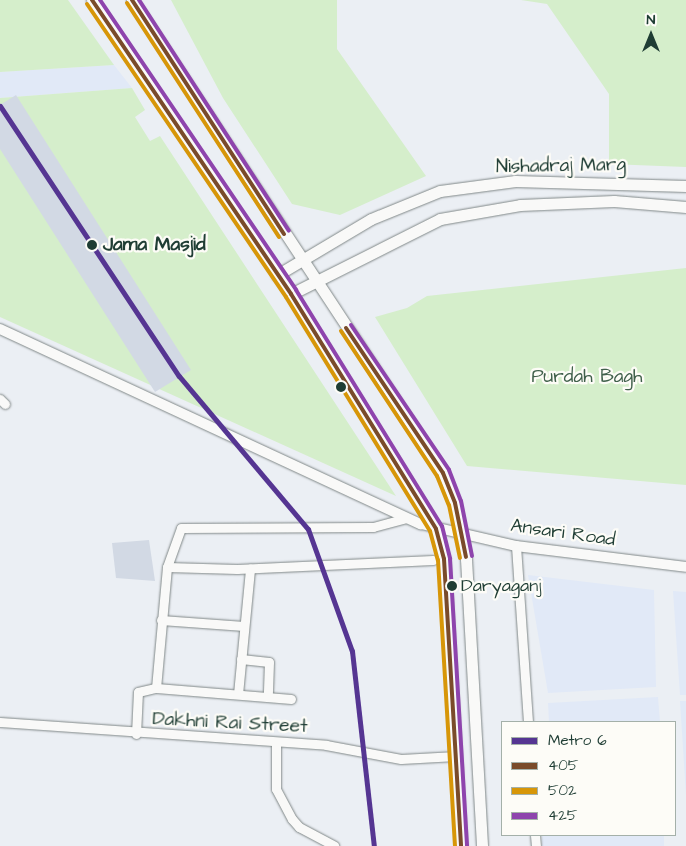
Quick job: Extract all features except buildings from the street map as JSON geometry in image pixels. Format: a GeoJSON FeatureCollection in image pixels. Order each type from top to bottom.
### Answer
{"type":"FeatureCollection","features":[{"type":"Feature","properties":{"kind":"main road"},"geometry":{"type":"LineString","coordinates":[[92,0],[291,294],[436,529],[444,559],[461,846]]}},
{"type":"Feature","properties":{"kind":"main road"},"geometry":{"type":"LineString","coordinates":[[132,0],[300,259],[443,473],[463,534],[482,846]]}},
{"type":"Feature","properties":{"kind":"main road","name":"Nishadraj Marg"},"geometry":{"type":"LineString","coordinates":[[277,274],[371,219],[440,191],[516,181],[686,186]]}},
{"type":"Feature","properties":{"kind":"main road","name":"Nishadraj Marg"},"geometry":{"type":"LineString","coordinates":[[291,294],[316,283],[440,218],[520,205],[614,201],[686,207]]}},
{"type":"Feature","properties":{"kind":"street","name":"Ansari Road"},"geometry":{"type":"LineString","coordinates":[[0,329],[406,518],[436,529],[516,546],[686,567]]}},
{"type":"Feature","properties":{"kind":"street"},"geometry":{"type":"LineString","coordinates":[[156,688],[167,567],[181,528],[373,527],[406,518]]}},
{"type":"Feature","properties":{"kind":"street"},"geometry":{"type":"LineString","coordinates":[[516,546],[528,721]]}},
{"type":"Feature","properties":{"kind":"street"},"geometry":{"type":"LineString","coordinates":[[167,567],[250,569],[433,560]]}},
{"type":"Feature","properties":{"kind":"street"},"geometry":{"type":"LineString","coordinates":[[238,694],[250,569]]}},
{"type":"Feature","properties":{"kind":"street"},"geometry":{"type":"LineString","coordinates":[[161,620],[244,626]]}},
{"type":"Feature","properties":{"kind":"street"},"geometry":{"type":"LineString","coordinates":[[241,659],[269,662],[268,697]]}},
{"type":"Feature","properties":{"kind":"street"},"geometry":{"type":"LineString","coordinates":[[136,734],[138,692],[156,688],[291,699]]}},
{"type":"Feature","properties":{"kind":"street","name":"Dakhni Rai Street"},"geometry":{"type":"LineString","coordinates":[[0,722],[136,734],[326,745],[401,759],[456,756]]}},
{"type":"Feature","properties":{"kind":"street"},"geometry":{"type":"LineString","coordinates":[[276,742],[276,788],[292,819],[299,827],[334,846]]}},
{"type":"Feature","properties":{"kind":"shaded area"},"geometry":{"type":"Polygon","coordinates":[[[114,65],[132,88],[0,98],[0,72],[114,65]]]}},
{"type":"Feature","properties":{"kind":"shaded area"},"geometry":{"type":"Polygon","coordinates":[[[528,575],[654,590],[656,687],[548,693],[528,575]]]}},
{"type":"Feature","properties":{"kind":"shaded area"},"geometry":{"type":"Polygon","coordinates":[[[673,591],[686,592],[686,695],[680,695],[673,591]]]}},
{"type":"Feature","properties":{"kind":"shaded area"},"geometry":{"type":"Polygon","coordinates":[[[658,697],[660,721],[549,721],[548,703],[658,697]]]}},
{"type":"Feature","properties":{"kind":"shaded area"},"geometry":{"type":"Polygon","coordinates":[[[680,701],[686,701],[686,795],[680,701]]]}},
{"type":"Feature","properties":{"kind":"shaded area"},"geometry":{"type":"Polygon","coordinates":[[[542,836],[664,836],[664,846],[542,846],[542,836]]]}},
{"type":"Feature","properties":{"kind":"green space"},"geometry":{"type":"Polygon","coordinates":[[[0,0],[68,0],[114,65],[0,72],[0,0]]]}},
{"type":"Feature","properties":{"kind":"green space"},"geometry":{"type":"Polygon","coordinates":[[[171,0],[337,0],[337,49],[426,176],[340,215],[292,204],[223,98],[171,0]]]}},
{"type":"Feature","properties":{"kind":"green space"},"geometry":{"type":"Polygon","coordinates":[[[521,0],[686,0],[686,167],[609,164],[609,94],[547,4],[521,0]]]}},
{"type":"Feature","properties":{"kind":"green space"},"geometry":{"type":"Polygon","coordinates":[[[132,88],[145,110],[135,117],[150,141],[160,136],[396,496],[0,317],[0,98],[132,88]]]}},
{"type":"Feature","properties":{"kind":"green space","name":"Purdah Bagh"},"geometry":{"type":"Polygon","coordinates":[[[686,268],[686,485],[467,466],[375,317],[407,308],[427,296],[686,268]]]}},
{"type":"Feature","properties":{"kind":"metro line","name":"6"},"geometry":{"type":"LineString","coordinates":[[0,106],[179,376],[308,529],[352,651],[374,846]]}},
{"type":"Feature","properties":{"kind":"transit line","name":"405"},"geometry":{"type":"LineString","coordinates":[[92,0],[291,294],[436,529],[444,559],[461,846]]}},
{"type":"Feature","properties":{"kind":"transit line","name":"425"},"geometry":{"type":"LineString","coordinates":[[100,0],[296,290],[442,526],[450,559],[467,846]]}},
{"type":"Feature","properties":{"kind":"transit line","name":"405"},"geometry":{"type":"LineString","coordinates":[[132,0],[284,234]]}},
{"type":"Feature","properties":{"kind":"transit line","name":"425"},"geometry":{"type":"LineString","coordinates":[[139,0],[289,231]]}},
{"type":"Feature","properties":{"kind":"transit line","name":"502"},"geometry":{"type":"LineString","coordinates":[[127,3],[279,237]]}},
{"type":"Feature","properties":{"kind":"transit line","name":"502"},"geometry":{"type":"LineString","coordinates":[[87,4],[286,297],[430,531],[438,560],[455,846]]}},
{"type":"Feature","properties":{"kind":"transit line","name":"425"},"geometry":{"type":"LineString","coordinates":[[351,325],[449,470],[461,501],[472,556]]}},
{"type":"Feature","properties":{"kind":"transit line","name":"405"},"geometry":{"type":"LineString","coordinates":[[346,328],[443,473],[455,503],[466,557]]}},
{"type":"Feature","properties":{"kind":"transit line","name":"502"},"geometry":{"type":"LineString","coordinates":[[341,331],[437,476],[449,505],[460,558]]}},
{"type":"Feature","properties":{"kind":"place","name":"Jama Masjid"},"geometry":{"type":"Point","coordinates":[92,245]}},
{"type":"Feature","properties":{"kind":"place","name":"Daryaganj"},"geometry":{"type":"Point","coordinates":[452,586]}}]}
